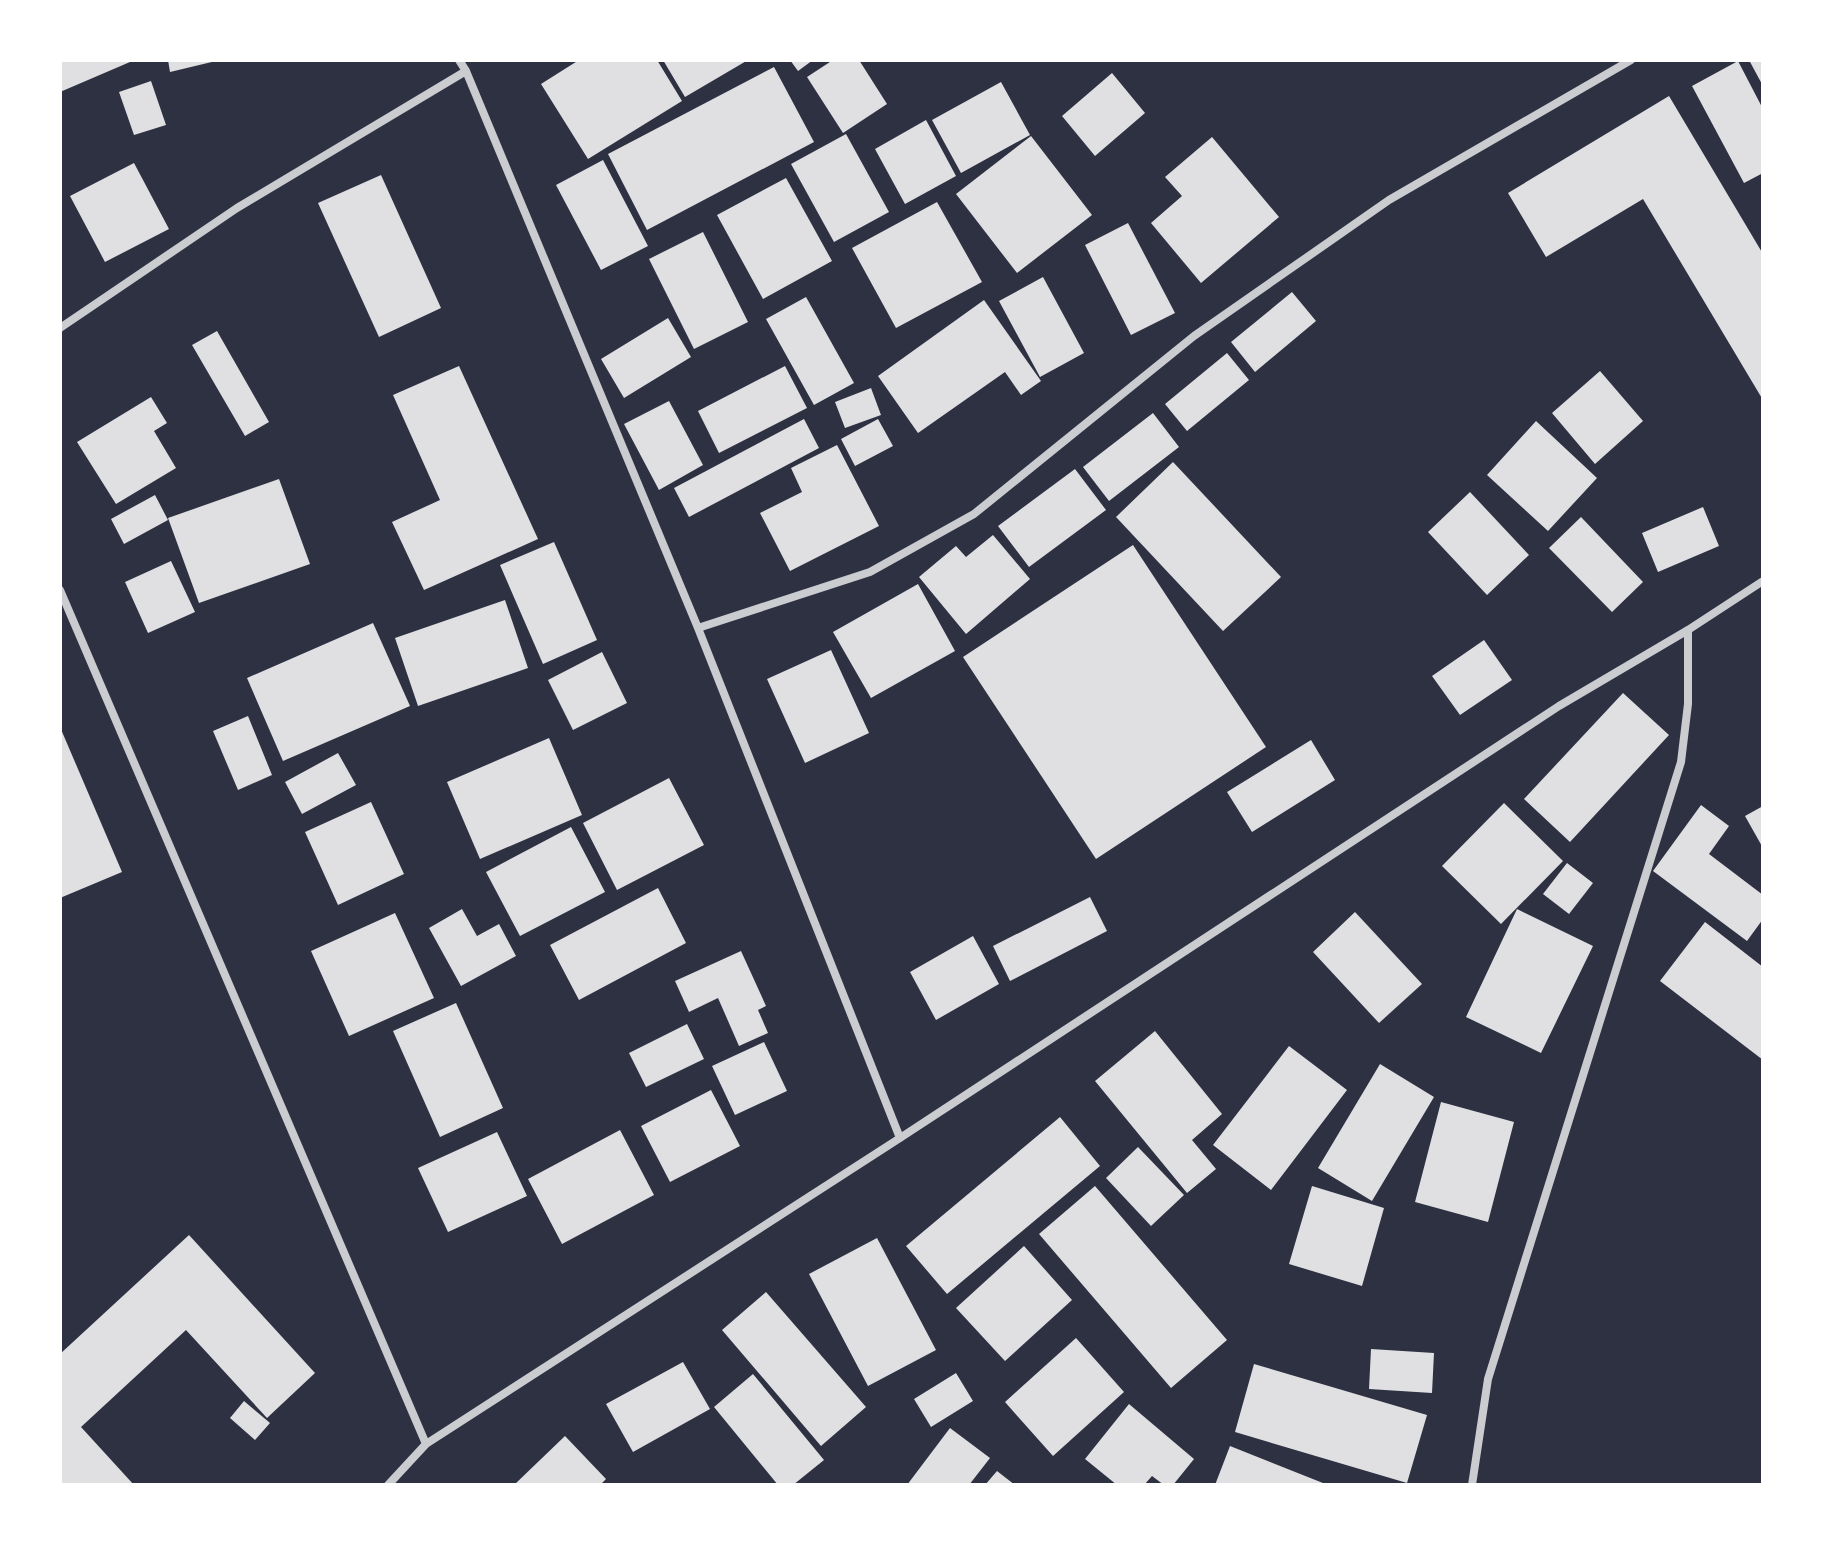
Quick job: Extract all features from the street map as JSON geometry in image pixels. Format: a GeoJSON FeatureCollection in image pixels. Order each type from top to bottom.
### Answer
{"type":"FeatureCollection","features":[{"type":"Feature","properties":{"kind":"street"},"geometry":{"type":"LineString","coordinates":[[459,60],[698,628],[900,1138]]}},
{"type":"Feature","properties":{"kind":"street"},"geometry":{"type":"LineString","coordinates":[[698,628],[870,572],[974,514],[1194,336],[1389,200],[1631,60]]}},
{"type":"Feature","properties":{"kind":"street"},"geometry":{"type":"LineString","coordinates":[[60,328],[237,208],[466,71]]}},
{"type":"Feature","properties":{"kind":"street"},"geometry":{"type":"LineString","coordinates":[[388,1485],[426,1444],[1559,706],[1688,630],[1763,581]]}},
{"type":"Feature","properties":{"kind":"street"},"geometry":{"type":"LineString","coordinates":[[60,590],[426,1444]]}},
{"type":"Feature","properties":{"kind":"street"},"geometry":{"type":"LineString","coordinates":[[1472,1485],[1488,1379],[1681,762],[1688,704],[1688,630]]}},
{"type":"Feature","properties":{"kind":"building"},"geometry":{"type":"Polygon","coordinates":[[[60,60],[129,60],[130,62],[60,92],[60,60]]]}},
{"type":"Feature","properties":{"kind":"building"},"geometry":{"type":"Polygon","coordinates":[[[168,60],[216,60],[216,61],[170,72],[168,60]]]}},
{"type":"Feature","properties":{"kind":"building"},"geometry":{"type":"Polygon","coordinates":[[[579,60],[657,60],[682,101],[588,159],[541,84],[579,60]]]}},
{"type":"Feature","properties":{"kind":"building"},"geometry":{"type":"Polygon","coordinates":[[[663,60],[748,60],[685,97],[663,60]]]}},
{"type":"Feature","properties":{"kind":"building"},"geometry":{"type":"Polygon","coordinates":[[[790,60],[813,60],[798,71],[790,60]]]}},
{"type":"Feature","properties":{"kind":"building"},"geometry":{"type":"Polygon","coordinates":[[[833,60],[859,60],[887,104],[843,133],[807,77],[833,60]]]}},
{"type":"Feature","properties":{"kind":"building"},"geometry":{"type":"Polygon","coordinates":[[[1749,60],[1763,60],[1763,86],[1749,60]]]}},
{"type":"Feature","properties":{"kind":"building"},"geometry":{"type":"Polygon","coordinates":[[[1738,61],[1763,109],[1763,173],[1744,183],[1692,86],[1738,61]]]}},
{"type":"Feature","properties":{"kind":"building"},"geometry":{"type":"Polygon","coordinates":[[[774,67],[814,142],[647,230],[608,154],[774,67]]]}},
{"type":"Feature","properties":{"kind":"building"},"geometry":{"type":"Polygon","coordinates":[[[1112,73],[1145,113],[1095,156],[1062,116],[1112,73]]]}},
{"type":"Feature","properties":{"kind":"building"},"geometry":{"type":"Polygon","coordinates":[[[151,81],[166,125],[134,135],[119,92],[151,81]]]}},
{"type":"Feature","properties":{"kind":"building"},"geometry":{"type":"Polygon","coordinates":[[[1001,82],[1030,135],[961,173],[932,120],[1001,82]]]}},
{"type":"Feature","properties":{"kind":"building"},"geometry":{"type":"Polygon","coordinates":[[[1669,96],[1763,254],[1763,400],[1643,199],[1546,257],[1508,193],[1669,96]]]}},
{"type":"Feature","properties":{"kind":"building"},"geometry":{"type":"Polygon","coordinates":[[[926,120],[956,176],[905,204],[875,149],[926,120]]]}},
{"type":"Feature","properties":{"kind":"building"},"geometry":{"type":"Polygon","coordinates":[[[846,134],[889,212],[834,242],[791,164],[846,134]]]}},
{"type":"Feature","properties":{"kind":"building"},"geometry":{"type":"Polygon","coordinates":[[[1031,136],[1092,215],[1017,273],[956,194],[1031,136]]]}},
{"type":"Feature","properties":{"kind":"building"},"geometry":{"type":"Polygon","coordinates":[[[1212,137],[1279,217],[1201,283],[1151,223],[1182,196],[1165,177],[1212,137]]]}},
{"type":"Feature","properties":{"kind":"building"},"geometry":{"type":"Polygon","coordinates":[[[603,160],[648,246],[601,270],[556,185],[603,160]]]}},
{"type":"Feature","properties":{"kind":"building"},"geometry":{"type":"Polygon","coordinates":[[[134,163],[169,229],[105,262],[70,196],[134,163]]]}},
{"type":"Feature","properties":{"kind":"building"},"geometry":{"type":"Polygon","coordinates":[[[381,175],[441,308],[379,337],[318,203],[381,175]]]}},
{"type":"Feature","properties":{"kind":"building"},"geometry":{"type":"Polygon","coordinates":[[[786,178],[832,261],[763,299],[717,215],[786,178]]]}},
{"type":"Feature","properties":{"kind":"building"},"geometry":{"type":"Polygon","coordinates":[[[937,202],[982,282],[896,328],[852,248],[937,202]]]}},
{"type":"Feature","properties":{"kind":"building"},"geometry":{"type":"Polygon","coordinates":[[[1128,223],[1175,313],[1131,335],[1085,245],[1128,223]]]}},
{"type":"Feature","properties":{"kind":"building"},"geometry":{"type":"Polygon","coordinates":[[[703,232],[748,322],[694,349],[649,259],[703,232]]]}},
{"type":"Feature","properties":{"kind":"building"},"geometry":{"type":"Polygon","coordinates":[[[1043,277],[1084,353],[1040,377],[999,301],[1043,277]]]}},
{"type":"Feature","properties":{"kind":"building"},"geometry":{"type":"Polygon","coordinates":[[[1292,292],[1316,321],[1255,372],[1231,342],[1292,292]]]}},
{"type":"Feature","properties":{"kind":"building"},"geometry":{"type":"Polygon","coordinates":[[[806,297],[854,383],[814,405],[766,319],[806,297]]]}},
{"type":"Feature","properties":{"kind":"building"},"geometry":{"type":"Polygon","coordinates":[[[984,300],[1041,381],[1021,395],[1005,372],[918,433],[878,376],[984,300]]]}},
{"type":"Feature","properties":{"kind":"building"},"geometry":{"type":"Polygon","coordinates":[[[668,318],[691,357],[624,398],[601,359],[668,318]]]}},
{"type":"Feature","properties":{"kind":"building"},"geometry":{"type":"Polygon","coordinates":[[[217,331],[269,422],[245,436],[192,345],[217,331]]]}},
{"type":"Feature","properties":{"kind":"building"},"geometry":{"type":"Polygon","coordinates":[[[1227,353],[1249,380],[1187,431],[1165,404],[1227,353]]]}},
{"type":"Feature","properties":{"kind":"building"},"geometry":{"type":"Polygon","coordinates":[[[459,366],[538,539],[424,590],[392,522],[440,500],[393,395],[459,366]]]}},
{"type":"Feature","properties":{"kind":"building"},"geometry":{"type":"Polygon","coordinates":[[[785,366],[807,408],[719,453],[698,411],[785,366]]]}},
{"type":"Feature","properties":{"kind":"building"},"geometry":{"type":"Polygon","coordinates":[[[1600,371],[1643,421],[1595,464],[1552,413],[1600,371]]]}},
{"type":"Feature","properties":{"kind":"building"},"geometry":{"type":"Polygon","coordinates":[[[871,388],[881,415],[845,428],[835,402],[871,388]]]}},
{"type":"Feature","properties":{"kind":"building"},"geometry":{"type":"Polygon","coordinates":[[[151,397],[167,423],[154,431],[176,468],[116,504],[77,442],[151,397]]]}},
{"type":"Feature","properties":{"kind":"building"},"geometry":{"type":"Polygon","coordinates":[[[669,401],[703,465],[659,490],[624,424],[669,401]]]}},
{"type":"Feature","properties":{"kind":"building"},"geometry":{"type":"Polygon","coordinates":[[[1153,413],[1179,447],[1109,501],[1083,467],[1153,413]]]}},
{"type":"Feature","properties":{"kind":"building"},"geometry":{"type":"Polygon","coordinates":[[[804,419],[819,448],[689,517],[674,488],[804,419]]]}},
{"type":"Feature","properties":{"kind":"building"},"geometry":{"type":"Polygon","coordinates":[[[878,419],[893,446],[855,466],[841,439],[878,419]]]}},
{"type":"Feature","properties":{"kind":"building"},"geometry":{"type":"Polygon","coordinates":[[[1536,421],[1597,478],[1548,531],[1487,475],[1536,421]]]}},
{"type":"Feature","properties":{"kind":"building"},"geometry":{"type":"Polygon","coordinates":[[[837,445],[879,526],[790,571],[760,513],[802,492],[791,468],[837,445]]]}},
{"type":"Feature","properties":{"kind":"building"},"geometry":{"type":"Polygon","coordinates":[[[1173,462],[1281,577],[1223,631],[1116,517],[1173,462]]]}},
{"type":"Feature","properties":{"kind":"building"},"geometry":{"type":"Polygon","coordinates":[[[1075,469],[1106,510],[1029,567],[998,526],[1075,469]]]}},
{"type":"Feature","properties":{"kind":"building"},"geometry":{"type":"Polygon","coordinates":[[[279,479],[310,564],[199,603],[168,518],[279,479]]]}},
{"type":"Feature","properties":{"kind":"building"},"geometry":{"type":"Polygon","coordinates":[[[1470,492],[1529,555],[1487,595],[1428,532],[1470,492]]]}},
{"type":"Feature","properties":{"kind":"building"},"geometry":{"type":"Polygon","coordinates":[[[155,495],[168,520],[124,544],[111,519],[155,495]]]}},
{"type":"Feature","properties":{"kind":"building"},"geometry":{"type":"Polygon","coordinates":[[[1703,507],[1719,546],[1658,572],[1642,533],[1703,507]]]}},
{"type":"Feature","properties":{"kind":"building"},"geometry":{"type":"Polygon","coordinates":[[[1581,517],[1643,582],[1612,612],[1549,548],[1581,517]]]}},
{"type":"Feature","properties":{"kind":"building"},"geometry":{"type":"Polygon","coordinates":[[[993,535],[1030,579],[966,634],[919,577],[956,546],[966,557],[993,535]]]}},
{"type":"Feature","properties":{"kind":"building"},"geometry":{"type":"Polygon","coordinates":[[[554,542],[597,640],[543,664],[500,565],[554,542]]]}},
{"type":"Feature","properties":{"kind":"building"},"geometry":{"type":"Polygon","coordinates":[[[1133,545],[1266,747],[1096,859],[963,657],[1133,545]]]}},
{"type":"Feature","properties":{"kind":"building"},"geometry":{"type":"Polygon","coordinates":[[[171,561],[195,612],[148,633],[125,582],[171,561]]]}},
{"type":"Feature","properties":{"kind":"building"},"geometry":{"type":"Polygon","coordinates":[[[918,584],[955,651],[871,698],[833,632],[918,584]]]}},
{"type":"Feature","properties":{"kind":"building"},"geometry":{"type":"Polygon","coordinates":[[[505,600],[528,668],[418,706],[395,638],[505,600]]]}},
{"type":"Feature","properties":{"kind":"building"},"geometry":{"type":"Polygon","coordinates":[[[373,623],[410,706],[283,761],[247,678],[373,623]]]}},
{"type":"Feature","properties":{"kind":"building"},"geometry":{"type":"Polygon","coordinates":[[[1484,640],[1512,680],[1460,715],[1432,676],[1484,640]]]}},
{"type":"Feature","properties":{"kind":"building"},"geometry":{"type":"Polygon","coordinates":[[[831,650],[869,733],[805,763],[767,679],[831,650]]]}},
{"type":"Feature","properties":{"kind":"building"},"geometry":{"type":"Polygon","coordinates":[[[602,652],[627,703],[573,730],[548,680],[602,652]]]}},
{"type":"Feature","properties":{"kind":"building"},"geometry":{"type":"Polygon","coordinates":[[[1623,693],[1669,735],[1570,842],[1524,799],[1623,693]]]}},
{"type":"Feature","properties":{"kind":"building"},"geometry":{"type":"Polygon","coordinates":[[[248,716],[272,775],[238,790],[213,731],[248,716]]]}},
{"type":"Feature","properties":{"kind":"building"},"geometry":{"type":"Polygon","coordinates":[[[60,727],[122,872],[60,898],[60,727]]]}},
{"type":"Feature","properties":{"kind":"building"},"geometry":{"type":"Polygon","coordinates":[[[549,738],[582,815],[480,859],[447,782],[549,738]]]}},
{"type":"Feature","properties":{"kind":"building"},"geometry":{"type":"Polygon","coordinates":[[[1311,740],[1335,780],[1252,832],[1227,792],[1311,740]]]}},
{"type":"Feature","properties":{"kind":"building"},"geometry":{"type":"Polygon","coordinates":[[[338,753],[356,785],[302,814],[285,782],[338,753]]]}},
{"type":"Feature","properties":{"kind":"building"},"geometry":{"type":"Polygon","coordinates":[[[669,778],[704,845],[617,890],[583,823],[669,778]]]}},
{"type":"Feature","properties":{"kind":"building"},"geometry":{"type":"Polygon","coordinates":[[[371,802],[404,874],[338,905],[305,832],[371,802]]]}},
{"type":"Feature","properties":{"kind":"building"},"geometry":{"type":"Polygon","coordinates":[[[1504,803],[1563,861],[1501,924],[1442,866],[1504,803]]]}},
{"type":"Feature","properties":{"kind":"building"},"geometry":{"type":"Polygon","coordinates":[[[1701,805],[1729,826],[1709,854],[1763,895],[1763,919],[1747,941],[1653,871],[1701,805]]]}},
{"type":"Feature","properties":{"kind":"building"},"geometry":{"type":"Polygon","coordinates":[[[1763,806],[1763,848],[1745,816],[1763,806]]]}},
{"type":"Feature","properties":{"kind":"building"},"geometry":{"type":"Polygon","coordinates":[[[571,827],[605,892],[520,936],[486,872],[571,827]]]}},
{"type":"Feature","properties":{"kind":"building"},"geometry":{"type":"Polygon","coordinates":[[[1567,863],[1593,883],[1569,914],[1543,894],[1567,863]]]}},
{"type":"Feature","properties":{"kind":"building"},"geometry":{"type":"Polygon","coordinates":[[[658,888],[686,943],[579,1000],[550,945],[658,888]]]}},
{"type":"Feature","properties":{"kind":"building"},"geometry":{"type":"Polygon","coordinates":[[[1090,897],[1107,931],[1010,981],[993,946],[1090,897]]]}},
{"type":"Feature","properties":{"kind":"building"},"geometry":{"type":"Polygon","coordinates":[[[462,909],[477,936],[499,924],[516,956],[461,986],[429,928],[462,909]]]}},
{"type":"Feature","properties":{"kind":"building"},"geometry":{"type":"Polygon","coordinates":[[[1517,909],[1593,946],[1541,1053],[1466,1017],[1517,909]]]}},
{"type":"Feature","properties":{"kind":"building"},"geometry":{"type":"Polygon","coordinates":[[[1355,912],[1422,984],[1379,1023],[1313,952],[1355,912]]]}},
{"type":"Feature","properties":{"kind":"building"},"geometry":{"type":"Polygon","coordinates":[[[395,913],[434,998],[349,1036],[311,951],[395,913]]]}},
{"type":"Feature","properties":{"kind":"building"},"geometry":{"type":"Polygon","coordinates":[[[1705,922],[1763,967],[1763,1060],[1660,981],[1705,922]]]}},
{"type":"Feature","properties":{"kind":"building"},"geometry":{"type":"Polygon","coordinates":[[[973,936],[999,984],[936,1020],[910,972],[973,936]]]}},
{"type":"Feature","properties":{"kind":"building"},"geometry":{"type":"Polygon","coordinates":[[[741,951],[766,1006],[758,1010],[768,1033],[739,1046],[718,998],[689,1012],[675,981],[741,951]]]}},
{"type":"Feature","properties":{"kind":"building"},"geometry":{"type":"Polygon","coordinates":[[[456,1003],[503,1108],[440,1137],[393,1031],[456,1003]]]}},
{"type":"Feature","properties":{"kind":"building"},"geometry":{"type":"Polygon","coordinates":[[[687,1024],[704,1059],[646,1087],[629,1053],[687,1024]]]}},
{"type":"Feature","properties":{"kind":"building"},"geometry":{"type":"Polygon","coordinates":[[[1155,1031],[1222,1114],[1192,1140],[1216,1169],[1187,1193],[1095,1081],[1155,1031]]]}},
{"type":"Feature","properties":{"kind":"building"},"geometry":{"type":"Polygon","coordinates":[[[764,1042],[787,1091],[735,1115],[712,1066],[764,1042]]]}},
{"type":"Feature","properties":{"kind":"building"},"geometry":{"type":"Polygon","coordinates":[[[1289,1046],[1347,1090],[1271,1190],[1213,1145],[1289,1046]]]}},
{"type":"Feature","properties":{"kind":"building"},"geometry":{"type":"Polygon","coordinates":[[[1380,1064],[1434,1097],[1372,1201],[1318,1168],[1380,1064]]]}},
{"type":"Feature","properties":{"kind":"building"},"geometry":{"type":"Polygon","coordinates":[[[711,1090],[740,1146],[670,1182],[641,1126],[711,1090]]]}},
{"type":"Feature","properties":{"kind":"building"},"geometry":{"type":"Polygon","coordinates":[[[1441,1102],[1514,1122],[1488,1222],[1415,1202],[1441,1102]]]}},
{"type":"Feature","properties":{"kind":"building"},"geometry":{"type":"Polygon","coordinates":[[[1060,1117],[1100,1166],[947,1294],[906,1246],[1060,1117]]]}},
{"type":"Feature","properties":{"kind":"building"},"geometry":{"type":"Polygon","coordinates":[[[620,1130],[654,1195],[562,1244],[528,1179],[620,1130]]]}},
{"type":"Feature","properties":{"kind":"building"},"geometry":{"type":"Polygon","coordinates":[[[497,1132],[527,1196],[448,1232],[418,1168],[497,1132]]]}},
{"type":"Feature","properties":{"kind":"building"},"geometry":{"type":"Polygon","coordinates":[[[1138,1147],[1184,1195],[1151,1226],[1106,1178],[1138,1147]]]}},
{"type":"Feature","properties":{"kind":"building"},"geometry":{"type":"Polygon","coordinates":[[[1095,1186],[1227,1340],[1171,1388],[1039,1234],[1095,1186]]]}},
{"type":"Feature","properties":{"kind":"building"},"geometry":{"type":"Polygon","coordinates":[[[1312,1186],[1384,1208],[1362,1286],[1289,1264],[1312,1186]]]}},
{"type":"Feature","properties":{"kind":"building"},"geometry":{"type":"Polygon","coordinates":[[[189,1235],[315,1373],[267,1418],[186,1330],[81,1427],[134,1485],[60,1485],[60,1354],[189,1235]]]}},
{"type":"Feature","properties":{"kind":"building"},"geometry":{"type":"Polygon","coordinates":[[[877,1238],[936,1350],[868,1386],[809,1274],[877,1238]]]}},
{"type":"Feature","properties":{"kind":"building"},"geometry":{"type":"Polygon","coordinates":[[[1024,1246],[1072,1300],[1005,1361],[956,1308],[1024,1246]]]}},
{"type":"Feature","properties":{"kind":"building"},"geometry":{"type":"Polygon","coordinates":[[[766,1292],[866,1407],[821,1446],[722,1330],[766,1292]]]}},
{"type":"Feature","properties":{"kind":"building"},"geometry":{"type":"Polygon","coordinates":[[[1076,1338],[1124,1392],[1053,1456],[1005,1402],[1076,1338]]]}},
{"type":"Feature","properties":{"kind":"building"},"geometry":{"type":"Polygon","coordinates":[[[1371,1349],[1434,1353],[1432,1393],[1369,1389],[1371,1349]]]}},
{"type":"Feature","properties":{"kind":"building"},"geometry":{"type":"Polygon","coordinates":[[[683,1362],[710,1409],[633,1452],[606,1404],[683,1362]]]}},
{"type":"Feature","properties":{"kind":"building"},"geometry":{"type":"Polygon","coordinates":[[[1254,1364],[1427,1415],[1407,1483],[1235,1432],[1254,1364]]]}},
{"type":"Feature","properties":{"kind":"building"},"geometry":{"type":"Polygon","coordinates":[[[956,1373],[973,1401],[931,1427],[914,1399],[956,1373]]]}},
{"type":"Feature","properties":{"kind":"building"},"geometry":{"type":"Polygon","coordinates":[[[753,1374],[824,1460],[793,1485],[778,1485],[714,1407],[753,1374]]]}},
{"type":"Feature","properties":{"kind":"building"},"geometry":{"type":"Polygon","coordinates":[[[244,1401],[270,1423],[255,1440],[230,1418],[244,1401]]]}},
{"type":"Feature","properties":{"kind":"building"},"geometry":{"type":"Polygon","coordinates":[[[1129,1404],[1194,1459],[1173,1485],[1164,1485],[1152,1476],[1144,1485],[1117,1485],[1085,1459],[1129,1404]]]}},
{"type":"Feature","properties":{"kind":"building"},"geometry":{"type":"Polygon","coordinates":[[[950,1428],[990,1458],[969,1485],[907,1485],[950,1428]]]}},
{"type":"Feature","properties":{"kind":"building"},"geometry":{"type":"Polygon","coordinates":[[[565,1436],[606,1479],[600,1485],[514,1485],[565,1436]]]}},
{"type":"Feature","properties":{"kind":"building"},"geometry":{"type":"Polygon","coordinates":[[[1230,1446],[1328,1485],[1215,1485],[1230,1446]]]}},
{"type":"Feature","properties":{"kind":"building"},"geometry":{"type":"Polygon","coordinates":[[[997,1471],[1015,1485],[985,1485],[997,1471]]]}}]}
